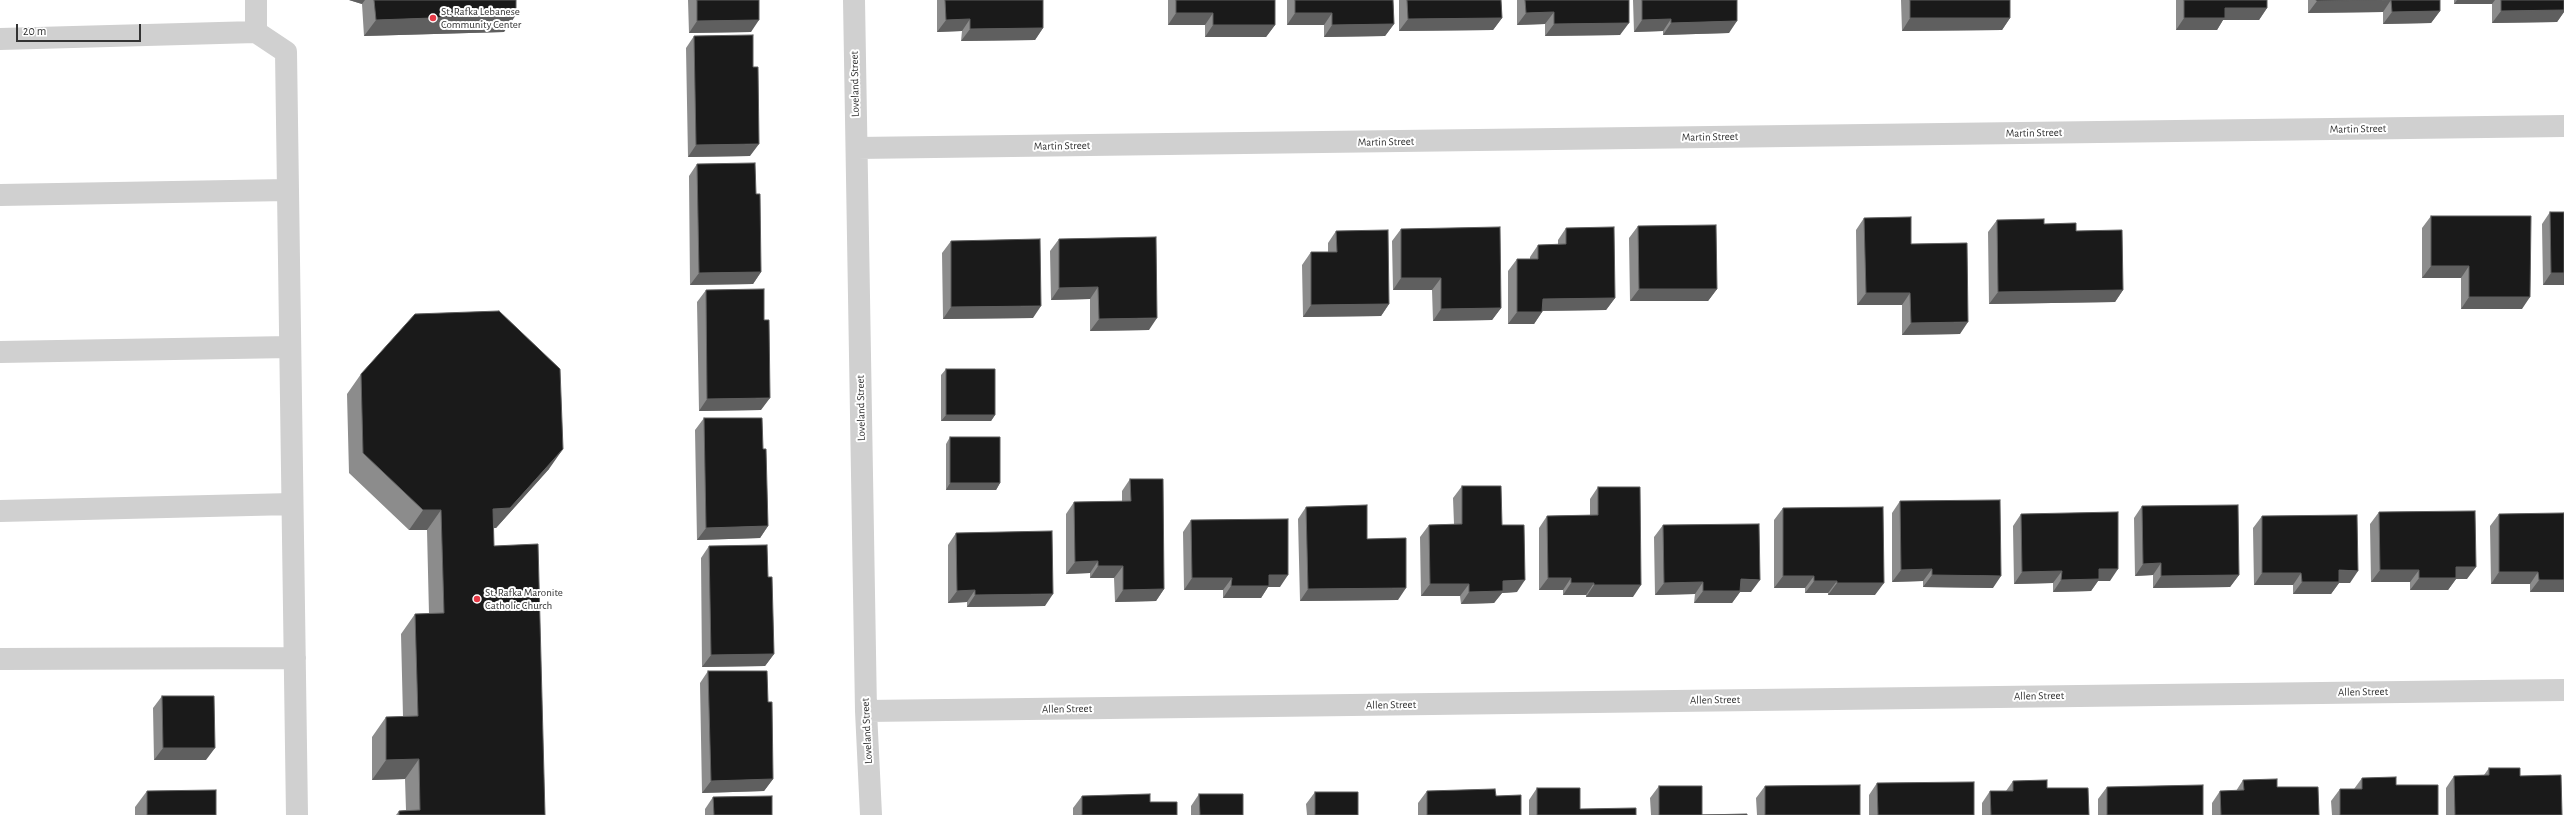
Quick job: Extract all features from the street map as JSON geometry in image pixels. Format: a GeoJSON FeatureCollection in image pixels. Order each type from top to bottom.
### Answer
{"type":"FeatureCollection","features":[{"type":"Feature","properties":{"kind":"street"},"geometry":{"type":"LineString","coordinates":[[256,0],[256,32]]}},
{"type":"Feature","properties":{"kind":"street","name":"Loveland Street"},"geometry":{"type":"LineString","coordinates":[[854,0],[866,711],[872,815]]}},
{"type":"Feature","properties":{"kind":"street"},"geometry":{"type":"LineString","coordinates":[[0,39],[256,32],[286,52],[297,815]]}},
{"type":"Feature","properties":{"kind":"street","name":"Martin Street"},"geometry":{"type":"LineString","coordinates":[[856,148],[2564,126]]}},
{"type":"Feature","properties":{"kind":"street"},"geometry":{"type":"LineString","coordinates":[[0,195],[288,190]]}},
{"type":"Feature","properties":{"kind":"street"},"geometry":{"type":"LineString","coordinates":[[0,352],[290,347]]}},
{"type":"Feature","properties":{"kind":"street"},"geometry":{"type":"LineString","coordinates":[[0,511],[292,504]]}},
{"type":"Feature","properties":{"kind":"street"},"geometry":{"type":"LineString","coordinates":[[0,659],[295,658]]}},
{"type":"Feature","properties":{"kind":"street","name":"Allen Street"},"geometry":{"type":"LineString","coordinates":[[866,711],[2564,690]]}},
{"type":"Feature","properties":{"kind":"building"},"geometry":{"type":"Polygon","coordinates":[[[374,0],[516,0],[516,15],[376,20],[374,0]]]}},
{"type":"Feature","properties":{"kind":"building"},"geometry":{"type":"Polygon","coordinates":[[[697,0],[759,0],[759,20],[697,21],[697,0]]]}},
{"type":"Feature","properties":{"kind":"building"},"geometry":{"type":"Polygon","coordinates":[[[945,0],[1043,0],[1043,28],[970,29],[970,19],[946,20],[945,0]]]}},
{"type":"Feature","properties":{"kind":"building"},"geometry":{"type":"Polygon","coordinates":[[[1176,0],[1275,0],[1275,25],[1213,25],[1213,13],[1176,13],[1176,0]]]}},
{"type":"Feature","properties":{"kind":"building"},"geometry":{"type":"Polygon","coordinates":[[[1295,0],[1393,0],[1394,24],[1332,25],[1332,13],[1295,13],[1295,0]]]}},
{"type":"Feature","properties":{"kind":"building"},"geometry":{"type":"Polygon","coordinates":[[[1407,0],[1501,0],[1502,18],[1408,19],[1407,0]]]}},
{"type":"Feature","properties":{"kind":"building"},"geometry":{"type":"Polygon","coordinates":[[[1525,0],[1629,0],[1629,23],[1554,24],[1554,12],[1526,13],[1525,0]]]}},
{"type":"Feature","properties":{"kind":"building"},"geometry":{"type":"Polygon","coordinates":[[[1642,0],[1737,0],[1737,21],[1671,23],[1671,19],[1642,20],[1642,0]]]}},
{"type":"Feature","properties":{"kind":"building"},"geometry":{"type":"Polygon","coordinates":[[[1910,0],[2010,0],[2010,18],[1910,18],[1910,0]]]}},
{"type":"Feature","properties":{"kind":"building"},"geometry":{"type":"Polygon","coordinates":[[[2184,0],[2267,0],[2267,8],[2225,8],[2225,18],[2184,18],[2184,0]]]}},
{"type":"Feature","properties":{"kind":"building"},"geometry":{"type":"Polygon","coordinates":[[[2316,0],[2382,0],[2317,1],[2316,0]]]}},
{"type":"Feature","properties":{"kind":"building"},"geometry":{"type":"Polygon","coordinates":[[[2391,0],[2440,0],[2440,11],[2392,12],[2391,0]]]}},
{"type":"Feature","properties":{"kind":"building"},"geometry":{"type":"Polygon","coordinates":[[[2501,0],[2564,0],[2564,10],[2501,11],[2501,0]]]}},
{"type":"Feature","properties":{"kind":"building"},"geometry":{"type":"Polygon","coordinates":[[[753,35],[753,67],[758,67],[759,144],[696,145],[694,36],[753,35]]]}},
{"type":"Feature","properties":{"kind":"building"},"geometry":{"type":"Polygon","coordinates":[[[755,163],[756,194],[760,194],[761,272],[699,273],[697,164],[755,163]]]}},
{"type":"Feature","properties":{"kind":"building"},"geometry":{"type":"Polygon","coordinates":[[[2550,212],[2564,212],[2564,273],[2551,273],[2550,212]]]}},
{"type":"Feature","properties":{"kind":"building"},"geometry":{"type":"Polygon","coordinates":[[[2431,216],[2531,216],[2530,297],[2469,297],[2469,266],[2431,266],[2431,216]]]}},
{"type":"Feature","properties":{"kind":"building"},"geometry":{"type":"Polygon","coordinates":[[[1911,217],[1911,244],[1967,243],[1968,322],[1911,323],[1910,293],[1866,293],[1864,218],[1911,217]]]}},
{"type":"Feature","properties":{"kind":"building"},"geometry":{"type":"Polygon","coordinates":[[[2044,219],[2044,224],[2076,223],[2076,231],[2122,230],[2123,290],[1998,292],[1997,220],[2044,219]]]}},
{"type":"Feature","properties":{"kind":"building"},"geometry":{"type":"Polygon","coordinates":[[[1716,225],[1717,289],[1639,289],[1638,226],[1716,225]]]}},
{"type":"Feature","properties":{"kind":"building"},"geometry":{"type":"Polygon","coordinates":[[[1500,227],[1501,308],[1441,309],[1441,278],[1401,278],[1401,229],[1500,227]]]}},
{"type":"Feature","properties":{"kind":"building"},"geometry":{"type":"Polygon","coordinates":[[[1614,227],[1615,298],[1543,299],[1542,312],[1517,312],[1517,259],[1538,259],[1538,245],[1566,244],[1566,228],[1614,227]]]}},
{"type":"Feature","properties":{"kind":"building"},"geometry":{"type":"Polygon","coordinates":[[[1388,230],[1389,304],[1311,305],[1311,252],[1337,252],[1336,231],[1388,230]]]}},
{"type":"Feature","properties":{"kind":"building"},"geometry":{"type":"Polygon","coordinates":[[[1156,237],[1157,318],[1099,319],[1098,287],[1059,288],[1059,239],[1156,237]]]}},
{"type":"Feature","properties":{"kind":"building"},"geometry":{"type":"Polygon","coordinates":[[[1040,239],[1041,306],[951,307],[951,241],[1040,239]]]}},
{"type":"Feature","properties":{"kind":"building"},"geometry":{"type":"Polygon","coordinates":[[[764,289],[764,320],[769,320],[770,398],[707,399],[706,290],[764,289]]]}},
{"type":"Feature","properties":{"kind":"building","name":"St. Rafka Maronite Catholic Church"},"geometry":{"type":"Polygon","coordinates":[[[499,311],[560,369],[563,449],[510,508],[493,509],[494,546],[538,544],[545,815],[399,815],[399,811],[420,810],[419,759],[386,760],[386,717],[418,716],[415,614],[444,613],[441,510],[423,510],[363,453],[361,374],[415,314],[499,311]]]}},
{"type":"Feature","properties":{"kind":"building"},"geometry":{"type":"Polygon","coordinates":[[[946,369],[995,369],[995,415],[946,415],[946,369]]]}},
{"type":"Feature","properties":{"kind":"building"},"geometry":{"type":"Polygon","coordinates":[[[704,418],[762,418],[763,449],[766,449],[768,526],[706,528],[704,418]]]}},
{"type":"Feature","properties":{"kind":"building"},"geometry":{"type":"Polygon","coordinates":[[[950,437],[1000,437],[1000,483],[950,483],[950,437]]]}},
{"type":"Feature","properties":{"kind":"building"},"geometry":{"type":"Polygon","coordinates":[[[1130,479],[1163,479],[1164,589],[1123,590],[1123,566],[1098,566],[1098,561],[1075,562],[1074,502],[1131,501],[1130,479]]]}},
{"type":"Feature","properties":{"kind":"building"},"geometry":{"type":"Polygon","coordinates":[[[1462,486],[1501,486],[1502,525],[1524,525],[1525,580],[1503,581],[1503,591],[1469,592],[1469,584],[1430,584],[1429,525],[1462,524],[1462,486]]]}},
{"type":"Feature","properties":{"kind":"building"},"geometry":{"type":"Polygon","coordinates":[[[1598,487],[1640,487],[1641,585],[1594,585],[1594,583],[1571,583],[1571,578],[1548,578],[1547,516],[1598,515],[1598,487]]]}},
{"type":"Feature","properties":{"kind":"building"},"geometry":{"type":"Polygon","coordinates":[[[2000,500],[2001,576],[1932,575],[1932,569],[1901,570],[1900,501],[2000,500]]]}},
{"type":"Feature","properties":{"kind":"building"},"geometry":{"type":"Polygon","coordinates":[[[1367,505],[1367,539],[1406,538],[1406,588],[1308,589],[1306,507],[1367,505]]]}},
{"type":"Feature","properties":{"kind":"building"},"geometry":{"type":"Polygon","coordinates":[[[2238,505],[2239,575],[2161,576],[2161,563],[2143,564],[2142,506],[2238,505]]]}},
{"type":"Feature","properties":{"kind":"building"},"geometry":{"type":"Polygon","coordinates":[[[1883,507],[1884,583],[1837,583],[1837,581],[1814,581],[1814,576],[1783,576],[1783,508],[1883,507]]]}},
{"type":"Feature","properties":{"kind":"building"},"geometry":{"type":"Polygon","coordinates":[[[2475,511],[2476,567],[2456,567],[2456,578],[2419,578],[2419,570],[2380,570],[2379,512],[2475,511]]]}},
{"type":"Feature","properties":{"kind":"building"},"geometry":{"type":"Polygon","coordinates":[[[2118,512],[2118,569],[2099,569],[2099,579],[2061,580],[2062,571],[2022,572],[2021,514],[2118,512]]]}},
{"type":"Feature","properties":{"kind":"building"},"geometry":{"type":"Polygon","coordinates":[[[2564,513],[2564,580],[2539,580],[2538,572],[2499,572],[2499,514],[2564,513]]]}},
{"type":"Feature","properties":{"kind":"building"},"geometry":{"type":"Polygon","coordinates":[[[2357,515],[2358,571],[2339,570],[2339,582],[2302,582],[2301,573],[2262,573],[2262,516],[2357,515]]]}},
{"type":"Feature","properties":{"kind":"building"},"geometry":{"type":"Polygon","coordinates":[[[1288,519],[1288,575],[1269,575],[1269,586],[1231,586],[1232,578],[1192,578],[1191,520],[1288,519]]]}},
{"type":"Feature","properties":{"kind":"building"},"geometry":{"type":"Polygon","coordinates":[[[1759,524],[1760,580],[1741,579],[1740,591],[1703,591],[1703,582],[1664,583],[1663,525],[1759,524]]]}},
{"type":"Feature","properties":{"kind":"building"},"geometry":{"type":"Polygon","coordinates":[[[1052,531],[1053,594],[975,595],[975,590],[957,591],[956,533],[1052,531]]]}},
{"type":"Feature","properties":{"kind":"building"},"geometry":{"type":"Polygon","coordinates":[[[767,545],[768,577],[772,577],[774,654],[711,655],[709,546],[767,545]]]}},
{"type":"Feature","properties":{"kind":"building"},"geometry":{"type":"Polygon","coordinates":[[[708,671],[767,671],[768,702],[772,702],[773,779],[711,781],[708,671]]]}},
{"type":"Feature","properties":{"kind":"building"},"geometry":{"type":"Polygon","coordinates":[[[162,696],[214,696],[215,748],[163,748],[162,696]]]}},
{"type":"Feature","properties":{"kind":"building"},"geometry":{"type":"Polygon","coordinates":[[[2489,768],[2520,768],[2520,776],[2561,775],[2562,815],[2455,815],[2454,776],[2489,775],[2489,768]]]}},
{"type":"Feature","properties":{"kind":"building"},"geometry":{"type":"Polygon","coordinates":[[[2396,777],[2396,785],[2438,785],[2438,815],[2340,815],[2340,789],[2362,789],[2362,778],[2396,777]]]}},
{"type":"Feature","properties":{"kind":"building"},"geometry":{"type":"Polygon","coordinates":[[[2277,779],[2277,787],[2318,787],[2319,815],[2221,815],[2220,791],[2244,790],[2243,780],[2277,779]]]}},
{"type":"Feature","properties":{"kind":"building"},"geometry":{"type":"Polygon","coordinates":[[[2047,780],[2047,788],[2088,788],[2089,815],[1991,815],[1990,791],[2013,791],[2013,781],[2047,780]]]}},
{"type":"Feature","properties":{"kind":"building"},"geometry":{"type":"Polygon","coordinates":[[[1974,782],[1974,815],[1878,815],[1877,783],[1974,782]]]}},
{"type":"Feature","properties":{"kind":"building"},"geometry":{"type":"Polygon","coordinates":[[[1860,785],[1860,815],[1765,815],[1765,786],[1860,785]]]}},
{"type":"Feature","properties":{"kind":"building"},"geometry":{"type":"Polygon","coordinates":[[[2203,785],[2203,815],[2107,815],[2107,787],[2203,785]]]}},
{"type":"Feature","properties":{"kind":"building"},"geometry":{"type":"Polygon","coordinates":[[[1659,786],[1702,786],[1702,815],[1659,815],[1659,786]]]}},
{"type":"Feature","properties":{"kind":"building"},"geometry":{"type":"Polygon","coordinates":[[[1537,788],[1580,788],[1580,809],[1636,808],[1636,815],[1537,815],[1537,788]]]}},
{"type":"Feature","properties":{"kind":"building"},"geometry":{"type":"Polygon","coordinates":[[[1495,789],[1496,796],[1521,795],[1521,815],[1427,815],[1427,791],[1495,789]]]}},
{"type":"Feature","properties":{"kind":"building"},"geometry":{"type":"Polygon","coordinates":[[[216,790],[216,815],[147,815],[147,791],[216,790]]]}},
{"type":"Feature","properties":{"kind":"building"},"geometry":{"type":"Polygon","coordinates":[[[1315,792],[1358,792],[1358,815],[1315,815],[1315,792]]]}},
{"type":"Feature","properties":{"kind":"building"},"geometry":{"type":"Polygon","coordinates":[[[1150,794],[1150,802],[1177,802],[1177,815],[1082,815],[1082,796],[1150,794]]]}},
{"type":"Feature","properties":{"kind":"building"},"geometry":{"type":"Polygon","coordinates":[[[1199,794],[1243,794],[1243,815],[1200,815],[1199,794]]]}},
{"type":"Feature","properties":{"kind":"building"},"geometry":{"type":"Polygon","coordinates":[[[772,796],[772,815],[714,815],[713,797],[772,796]]]}},
{"type":"Feature","properties":{"kind":"building"},"geometry":{"type":"Polygon","coordinates":[[[1747,814],[1747,815],[1702,815],[1747,814]]]}},
{"type":"Feature","properties":{"kind":"place","name":"St. Rafka Lebanese Community Center"},"geometry":{"type":"Point","coordinates":[433,18]}},
{"type":"Feature","properties":{"kind":"place","name":"St. Rafka Maronite Catholic Church"},"geometry":{"type":"Point","coordinates":[477,599]}}]}
